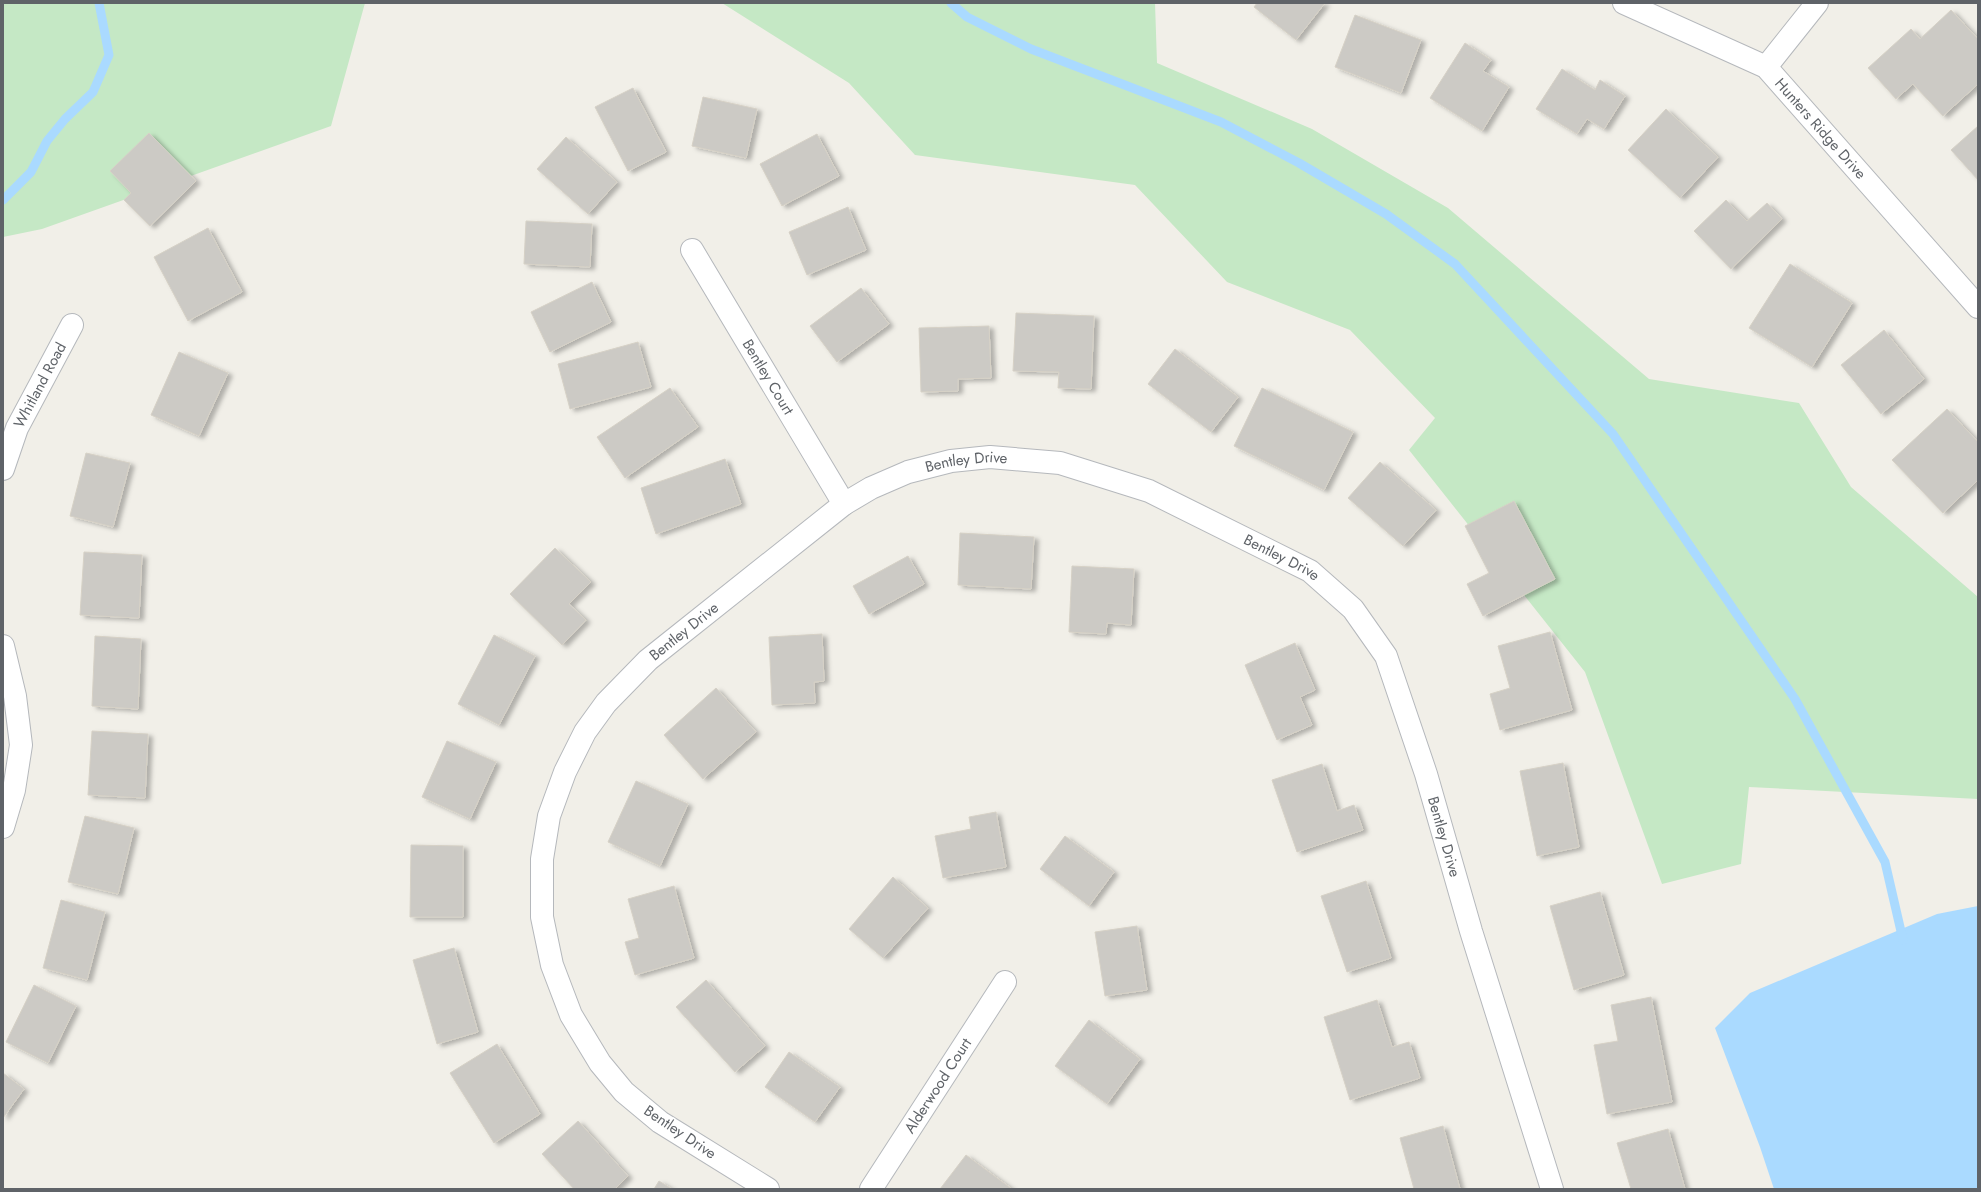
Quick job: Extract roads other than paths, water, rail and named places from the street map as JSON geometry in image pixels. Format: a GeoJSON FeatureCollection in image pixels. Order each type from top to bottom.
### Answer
{"type":"FeatureCollection","features":[{"type":"Feature","properties":{"kind":"street","name":"Hunters Ridge Drive"},"geometry":{"type":"LineString","coordinates":[[1624,3],[1766,67],[1978,307]]}},
{"type":"Feature","properties":{"kind":"street"},"geometry":{"type":"LineString","coordinates":[[1766,67],[1817,3]]}},
{"type":"Feature","properties":{"kind":"street","name":"Bentley Court"},"geometry":{"type":"LineString","coordinates":[[692,250],[844,504]]}},
{"type":"Feature","properties":{"kind":"street","name":"Whitland Road"},"geometry":{"type":"LineString","coordinates":[[3,469],[17,428],[72,326]]}},
{"type":"Feature","properties":{"kind":"street","name":"Bentley Drive"},"geometry":{"type":"LineString","coordinates":[[768,1189],[660,1122],[624,1092],[600,1063],[571,1015],[552,965],[542,917],[542,859],[549,816],[565,772],[584,732],[606,703],[648,660],[844,504],[871,488],[908,472],[951,461],[990,457],[1060,463],[1149,492],[1310,571],[1353,609],[1386,656],[1426,774],[1472,931],[1552,1189]]}},
{"type":"Feature","properties":{"kind":"street"},"geometry":{"type":"LineString","coordinates":[[3,646],[15,696],[21,745],[14,790],[3,827]]}},
{"type":"Feature","properties":{"kind":"street","name":"Alderwood Court"},"geometry":{"type":"LineString","coordinates":[[871,1189],[1005,982]]}},
{"type":"Feature","properties":{"kind":"water"},"geometry":{"type":"Polygon","coordinates":[[[1978,906],[1978,1189],[1774,1189],[1760,1147],[1715,1028],[1750,993],[1937,914],[1978,906]]]}},
{"type":"Feature","properties":{"kind":"waterway"},"geometry":{"type":"LineString","coordinates":[[3,200],[31,172],[47,141],[65,119],[93,92],[109,55],[99,3]]}},
{"type":"Feature","properties":{"kind":"waterway"},"geometry":{"type":"LineString","coordinates":[[951,3],[967,17],[1031,49],[1221,122],[1299,163],[1386,214],[1455,264],[1613,434],[1795,699],[1885,862],[1903,940]]}}]}
